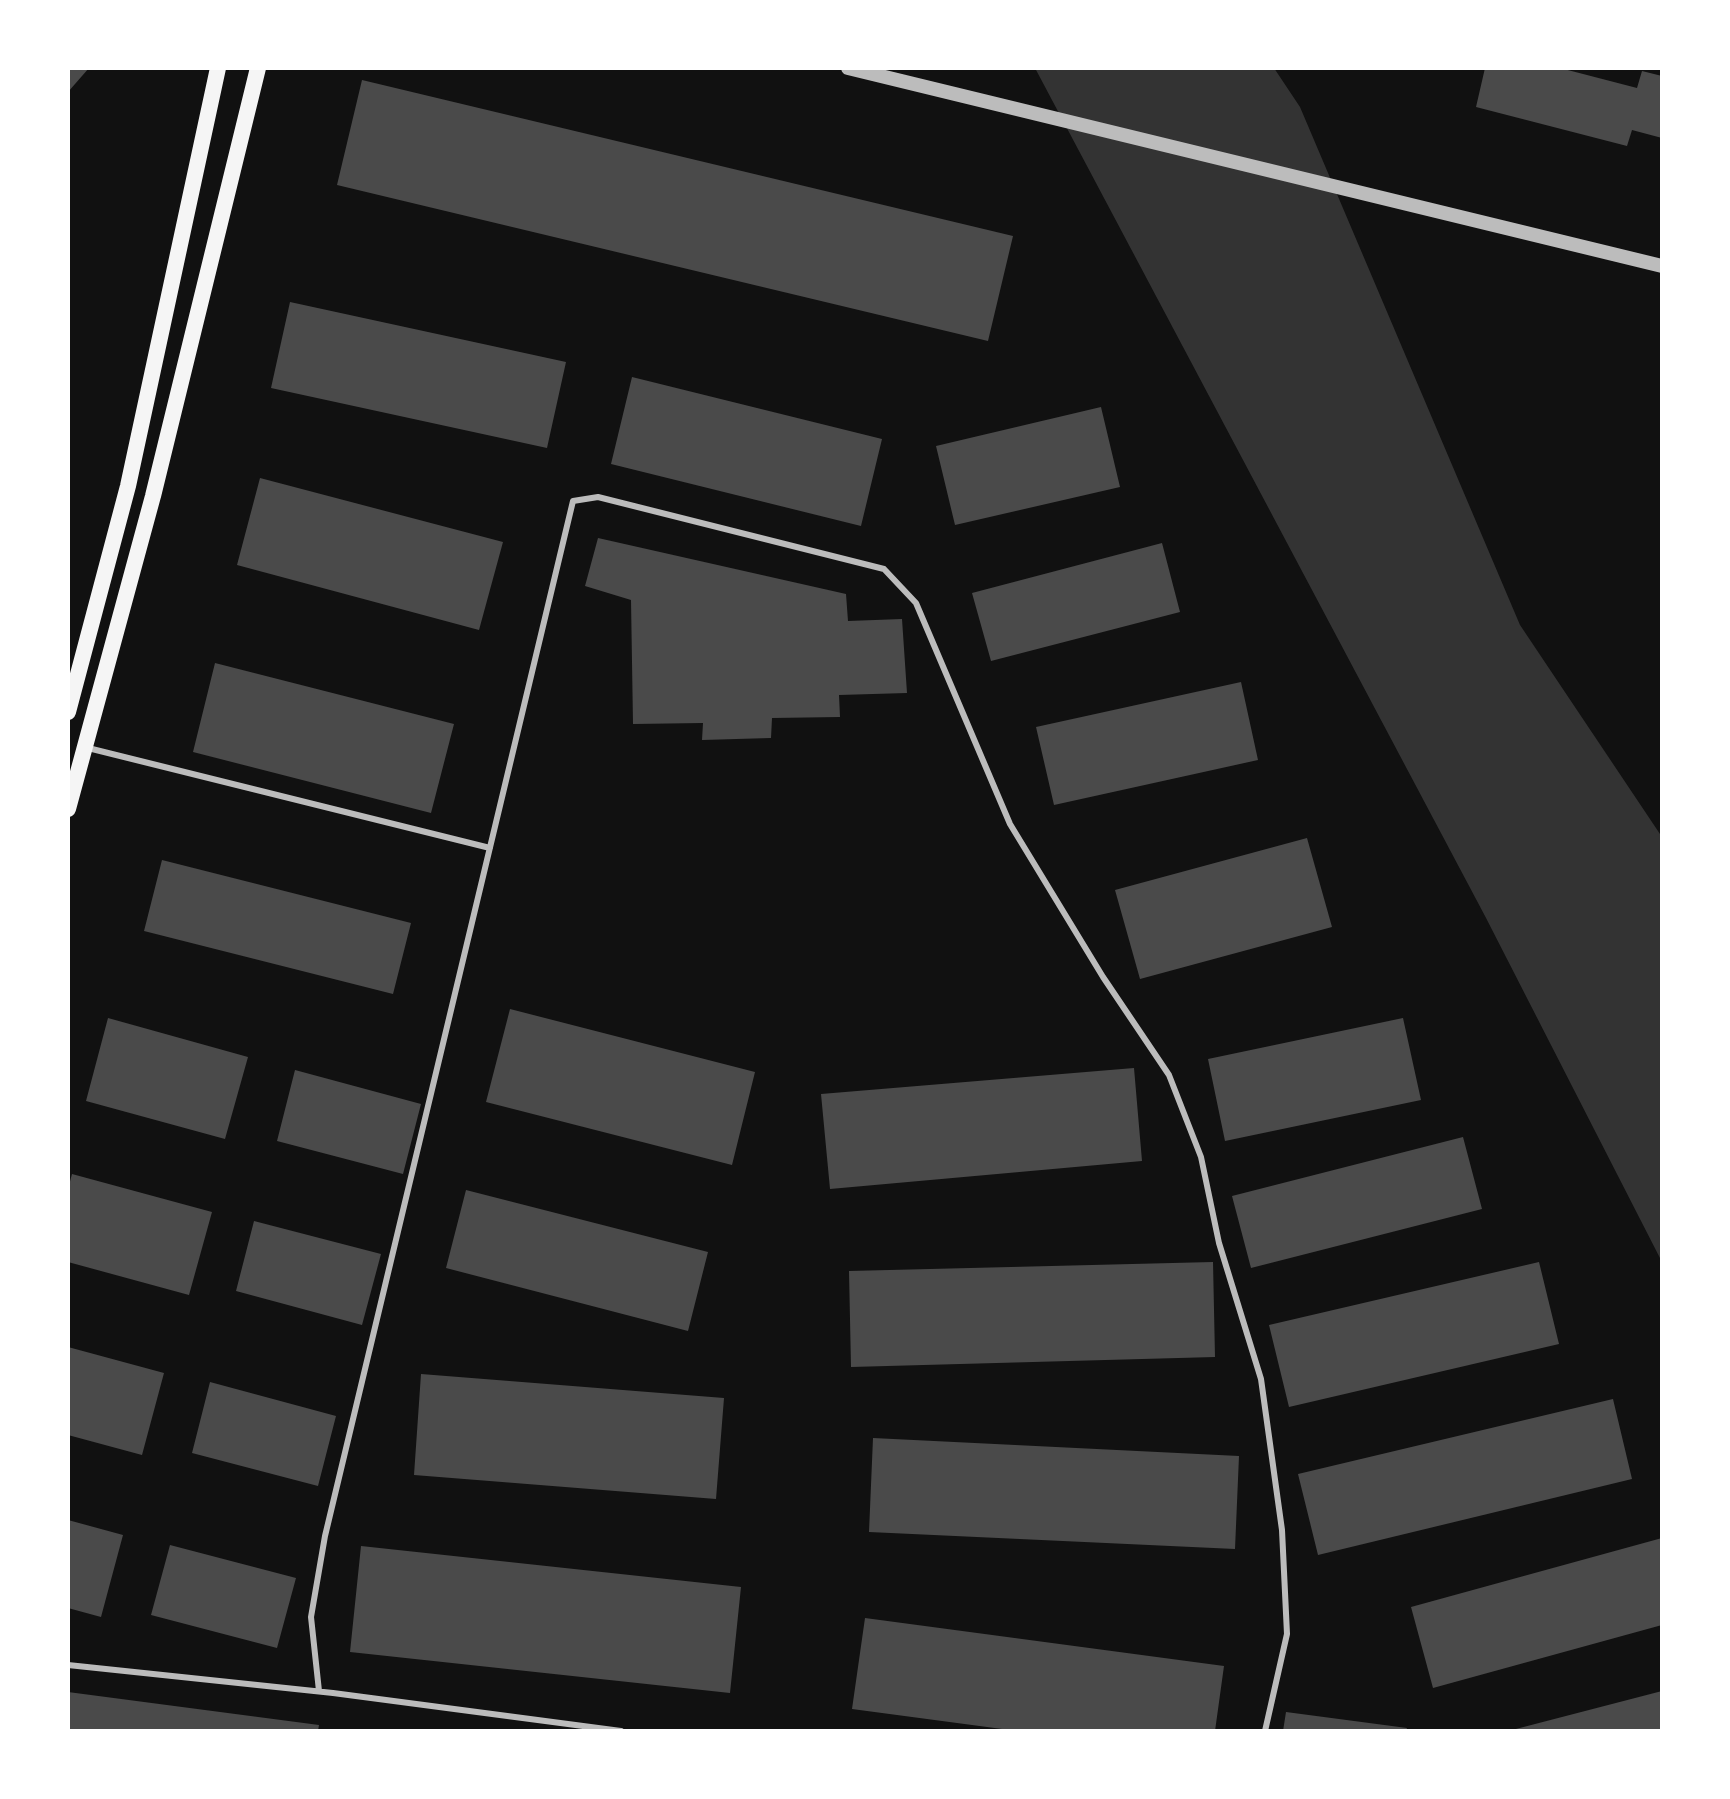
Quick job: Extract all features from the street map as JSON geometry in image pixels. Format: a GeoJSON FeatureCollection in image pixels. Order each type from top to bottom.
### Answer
{"type":"FeatureCollection","features":[{"type":"Feature","properties":{"kind":"main road"},"geometry":{"type":"LineString","coordinates":[[68,712],[128,486],[218,68]]}},
{"type":"Feature","properties":{"kind":"main road"},"geometry":{"type":"LineString","coordinates":[[68,809],[153,496],[258,68]]}},
{"type":"Feature","properties":{"kind":"street"},"geometry":{"type":"LineString","coordinates":[[848,68],[1662,266]]}},
{"type":"Feature","properties":{"kind":"lane"},"geometry":{"type":"LineString","coordinates":[[319,1691],[311,1617],[325,1536],[573,501],[598,497],[884,569],[916,603],[1010,824],[1103,977],[1169,1075],[1201,1157],[1219,1243],[1261,1379],[1282,1530],[1287,1634],[1265,1731]]}},
{"type":"Feature","properties":{"kind":"lane"},"geometry":{"type":"LineString","coordinates":[[85,747],[490,848]]}},
{"type":"Feature","properties":{"kind":"lane"},"geometry":{"type":"LineString","coordinates":[[68,1665],[319,1691],[621,1731]]}},
{"type":"Feature","properties":{"kind":"shaded area"},"geometry":{"type":"Polygon","coordinates":[[[1035,68],[1274,68],[1300,107],[1520,625],[1662,837],[1662,1262],[1485,916],[1035,68]]]}},
{"type":"Feature","properties":{"kind":"building"},"geometry":{"type":"Polygon","coordinates":[[[68,68],[89,68],[68,92],[68,68]]]}},
{"type":"Feature","properties":{"kind":"building"},"geometry":{"type":"Polygon","coordinates":[[[1485,68],[1560,68],[1637,88],[1642,71],[1662,76],[1662,138],[1632,130],[1627,146],[1476,107],[1485,68]]]}},
{"type":"Feature","properties":{"kind":"building"},"geometry":{"type":"Polygon","coordinates":[[[362,80],[1013,236],[988,341],[337,185],[362,80]]]}},
{"type":"Feature","properties":{"kind":"building"},"geometry":{"type":"Polygon","coordinates":[[[290,302],[566,362],[547,448],[271,388],[290,302]]]}},
{"type":"Feature","properties":{"kind":"building"},"geometry":{"type":"Polygon","coordinates":[[[632,377],[882,439],[861,526],[611,464],[632,377]]]}},
{"type":"Feature","properties":{"kind":"building"},"geometry":{"type":"Polygon","coordinates":[[[1101,407],[1120,487],[955,525],[936,446],[1101,407]]]}},
{"type":"Feature","properties":{"kind":"building"},"geometry":{"type":"Polygon","coordinates":[[[260,478],[503,542],[479,630],[237,565],[260,478]]]}},
{"type":"Feature","properties":{"kind":"building"},"geometry":{"type":"Polygon","coordinates":[[[598,538],[846,594],[848,621],[902,619],[907,693],[839,695],[840,717],[772,718],[771,738],[702,740],[703,723],[633,724],[631,600],[585,586],[598,538]]]}},
{"type":"Feature","properties":{"kind":"building"},"geometry":{"type":"Polygon","coordinates":[[[1162,543],[1180,612],[991,661],[972,593],[1162,543]]]}},
{"type":"Feature","properties":{"kind":"building"},"geometry":{"type":"Polygon","coordinates":[[[215,663],[454,724],[431,813],[193,752],[215,663]]]}},
{"type":"Feature","properties":{"kind":"building"},"geometry":{"type":"Polygon","coordinates":[[[1241,682],[1258,760],[1054,805],[1036,727],[1241,682]]]}},
{"type":"Feature","properties":{"kind":"building"},"geometry":{"type":"Polygon","coordinates":[[[1307,838],[1332,927],[1140,979],[1115,890],[1307,838]]]}},
{"type":"Feature","properties":{"kind":"building"},"geometry":{"type":"Polygon","coordinates":[[[162,860],[411,923],[393,994],[144,931],[162,860]]]}},
{"type":"Feature","properties":{"kind":"building"},"geometry":{"type":"Polygon","coordinates":[[[510,1009],[755,1072],[732,1165],[486,1102],[510,1009]]]}},
{"type":"Feature","properties":{"kind":"building"},"geometry":{"type":"Polygon","coordinates":[[[108,1018],[248,1057],[225,1139],[86,1101],[108,1018]]]}},
{"type":"Feature","properties":{"kind":"building"},"geometry":{"type":"Polygon","coordinates":[[[1403,1018],[1421,1100],[1225,1141],[1208,1059],[1403,1018]]]}},
{"type":"Feature","properties":{"kind":"building"},"geometry":{"type":"Polygon","coordinates":[[[1134,1068],[1142,1161],[830,1189],[821,1094],[1134,1068]]]}},
{"type":"Feature","properties":{"kind":"building"},"geometry":{"type":"Polygon","coordinates":[[[295,1070],[421,1104],[403,1174],[277,1141],[295,1070]]]}},
{"type":"Feature","properties":{"kind":"building"},"geometry":{"type":"Polygon","coordinates":[[[1463,1137],[1482,1209],[1251,1268],[1232,1196],[1463,1137]]]}},
{"type":"Feature","properties":{"kind":"building"},"geometry":{"type":"Polygon","coordinates":[[[72,1174],[212,1212],[189,1295],[68,1262],[68,1189],[72,1174]]]}},
{"type":"Feature","properties":{"kind":"building"},"geometry":{"type":"Polygon","coordinates":[[[466,1190],[708,1252],[688,1331],[446,1268],[466,1190]]]}},
{"type":"Feature","properties":{"kind":"building"},"geometry":{"type":"Polygon","coordinates":[[[254,1221],[381,1254],[362,1325],[236,1291],[254,1221]]]}},
{"type":"Feature","properties":{"kind":"building"},"geometry":{"type":"Polygon","coordinates":[[[1213,1262],[1215,1357],[851,1367],[849,1271],[1213,1262]]]}},
{"type":"Feature","properties":{"kind":"building"},"geometry":{"type":"Polygon","coordinates":[[[1539,1262],[1559,1344],[1289,1407],[1269,1325],[1539,1262]]]}},
{"type":"Feature","properties":{"kind":"building"},"geometry":{"type":"Polygon","coordinates":[[[68,1347],[164,1373],[142,1455],[68,1435],[68,1347]]]}},
{"type":"Feature","properties":{"kind":"building"},"geometry":{"type":"Polygon","coordinates":[[[421,1374],[724,1398],[716,1499],[414,1475],[421,1374]]]}},
{"type":"Feature","properties":{"kind":"building"},"geometry":{"type":"Polygon","coordinates":[[[210,1382],[336,1416],[318,1486],[192,1453],[210,1382]]]}},
{"type":"Feature","properties":{"kind":"building"},"geometry":{"type":"Polygon","coordinates":[[[1613,1399],[1632,1479],[1318,1555],[1298,1474],[1613,1399]]]}},
{"type":"Feature","properties":{"kind":"building"},"geometry":{"type":"Polygon","coordinates":[[[873,1438],[1239,1456],[1235,1549],[869,1532],[873,1438]]]}},
{"type":"Feature","properties":{"kind":"building"},"geometry":{"type":"Polygon","coordinates":[[[68,1520],[123,1535],[101,1617],[68,1608],[68,1520]]]}},
{"type":"Feature","properties":{"kind":"building"},"geometry":{"type":"Polygon","coordinates":[[[1662,1538],[1662,1625],[1433,1688],[1411,1607],[1662,1538]]]}},
{"type":"Feature","properties":{"kind":"building"},"geometry":{"type":"Polygon","coordinates":[[[170,1545],[296,1578],[277,1648],[151,1615],[170,1545]]]}},
{"type":"Feature","properties":{"kind":"building"},"geometry":{"type":"Polygon","coordinates":[[[361,1546],[741,1587],[730,1693],[350,1652],[361,1546]]]}},
{"type":"Feature","properties":{"kind":"building"},"geometry":{"type":"Polygon","coordinates":[[[865,1618],[1224,1666],[1215,1731],[1017,1731],[852,1709],[865,1618]]]}},
{"type":"Feature","properties":{"kind":"building"},"geometry":{"type":"Polygon","coordinates":[[[1662,1691],[1662,1731],[1512,1731],[1512,1730],[1662,1691]]]}},
{"type":"Feature","properties":{"kind":"building"},"geometry":{"type":"Polygon","coordinates":[[[68,1692],[319,1725],[318,1731],[68,1731],[68,1692]]]}},
{"type":"Feature","properties":{"kind":"building"},"geometry":{"type":"Polygon","coordinates":[[[1286,1712],[1407,1728],[1406,1731],[1283,1731],[1286,1712]]]}}]}
